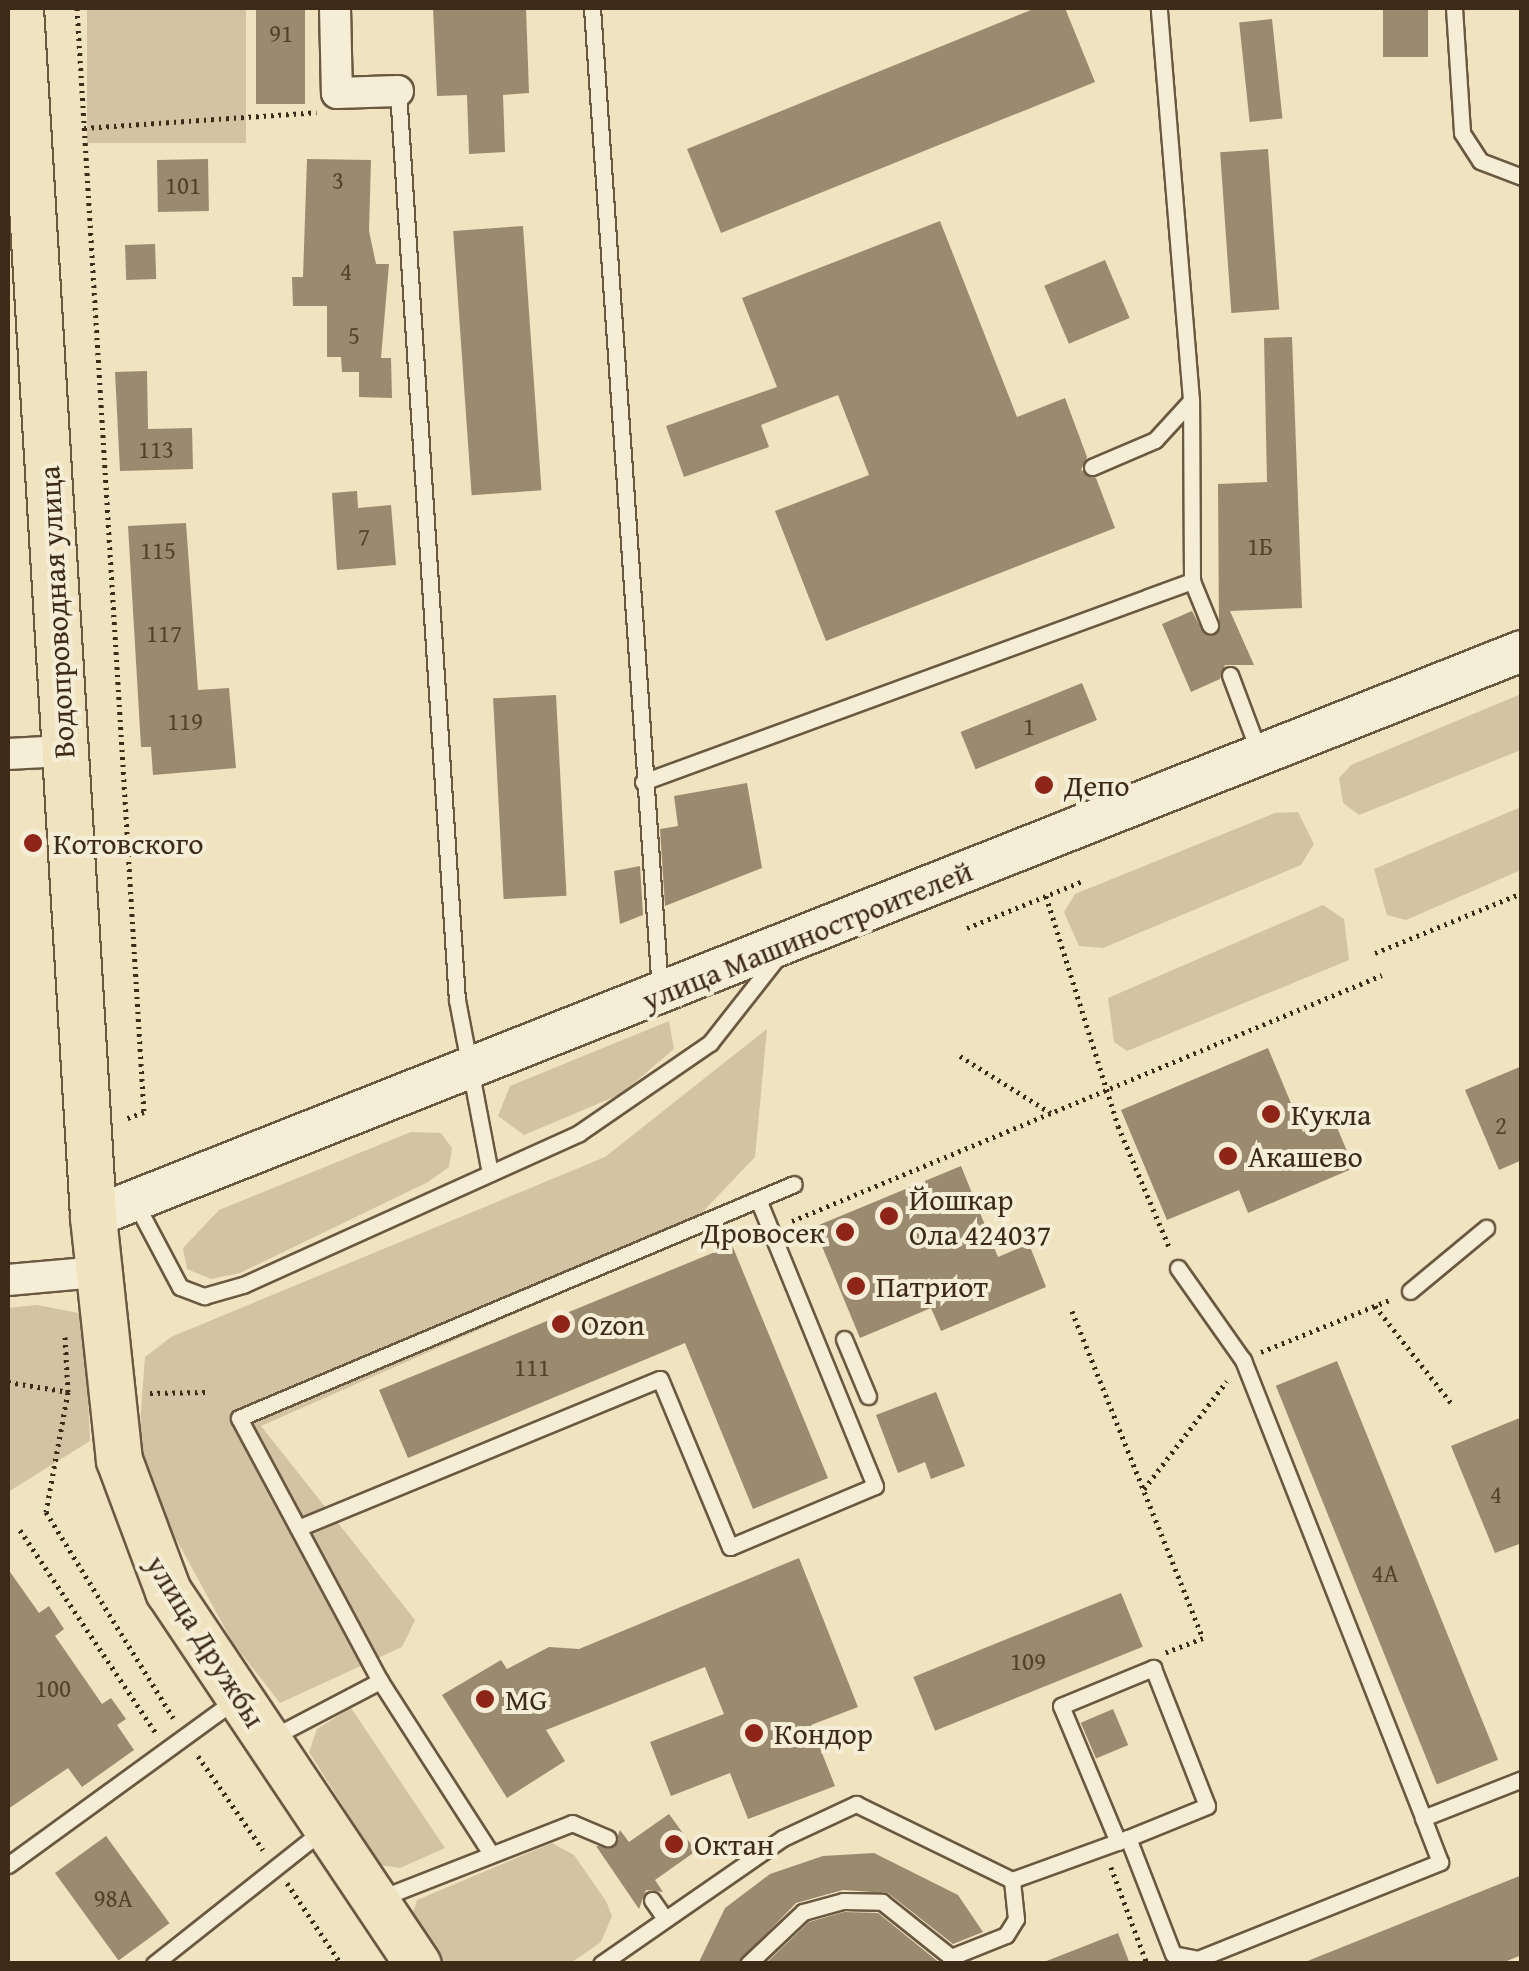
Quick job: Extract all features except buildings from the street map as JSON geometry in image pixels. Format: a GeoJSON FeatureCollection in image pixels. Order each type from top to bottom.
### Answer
{"type":"FeatureCollection","features":[{"type":"Feature","properties":{"kind":"main road","name":"Водопроводная улица"},"geometry":{"type":"LineString","coordinates":[[20,8],[19,205],[64,751],[92,1218]]}},
{"type":"Feature","properties":{"kind":"main road","name":"улица Машиностроителей"},"geometry":{"type":"LineString","coordinates":[[92,1218],[1522,651]]}},
{"type":"Feature","properties":{"kind":"main road","name":"улица Дружбы"},"geometry":{"type":"LineString","coordinates":[[92,1218],[132,1514],[168,1591],[418,1964]]}},
{"type":"Feature","properties":{"kind":"street"},"geometry":{"type":"LineString","coordinates":[[335,8],[337,93],[398,91]]}},
{"type":"Feature","properties":{"kind":"street"},"geometry":{"type":"LineString","coordinates":[[8,754],[64,751]]}},
{"type":"Feature","properties":{"kind":"street"},"geometry":{"type":"LineString","coordinates":[[8,1280],[98,1272]]}},
{"type":"Feature","properties":{"kind":"lane"},"geometry":{"type":"LineString","coordinates":[[592,8],[660,994]]}},
{"type":"Feature","properties":{"kind":"lane"},"geometry":{"type":"LineString","coordinates":[[1158,8],[1191,400],[1192,582],[1210,625]]}},
{"type":"Feature","properties":{"kind":"lane"},"geometry":{"type":"LineString","coordinates":[[1454,8],[1462,133],[1480,161],[1522,177]]}},
{"type":"Feature","properties":{"kind":"lane"},"geometry":{"type":"LineString","coordinates":[[398,91],[456,1000],[490,1174]]}},
{"type":"Feature","properties":{"kind":"lane"},"geometry":{"type":"LineString","coordinates":[[1092,468],[1156,440],[1191,400]]}},
{"type":"Feature","properties":{"kind":"lane"},"geometry":{"type":"LineString","coordinates":[[643,782],[1192,582]]}},
{"type":"Feature","properties":{"kind":"lane"},"geometry":{"type":"LineString","coordinates":[[1230,675],[1260,756]]}},
{"type":"Feature","properties":{"kind":"lane"},"geometry":{"type":"LineString","coordinates":[[134,1200],[172,1275],[204,1296],[579,1133],[710,1043],[790,942]]}},
{"type":"Feature","properties":{"kind":"lane"},"geometry":{"type":"LineString","coordinates":[[488,1849],[380,1681],[239,1418],[794,1184]]}},
{"type":"Feature","properties":{"kind":"lane"},"geometry":{"type":"LineString","coordinates":[[298,1528],[660,1379],[730,1547],[876,1486],[758,1200]]}},
{"type":"Feature","properties":{"kind":"lane"},"geometry":{"type":"LineString","coordinates":[[1410,1291],[1486,1228]]}},
{"type":"Feature","properties":{"kind":"lane"},"geometry":{"type":"LineString","coordinates":[[601,1964],[783,1838],[856,1804],[1012,1880],[1116,1842],[1207,1806],[1153,1668],[1061,1706],[1116,1842],[1173,1954],[1198,1959],[1440,1862],[1243,1360],[1178,1268]]}},
{"type":"Feature","properties":{"kind":"lane"},"geometry":{"type":"LineString","coordinates":[[844,1340],[868,1396]]}},
{"type":"Feature","properties":{"kind":"lane"},"geometry":{"type":"LineString","coordinates":[[267,1740],[380,1681]]}},
{"type":"Feature","properties":{"kind":"lane"},"geometry":{"type":"LineString","coordinates":[[8,1866],[238,1697]]}},
{"type":"Feature","properties":{"kind":"lane"},"geometry":{"type":"LineString","coordinates":[[1423,1818],[1522,1779]]}},
{"type":"Feature","properties":{"kind":"lane"},"geometry":{"type":"LineString","coordinates":[[375,1900],[488,1849],[572,1823],[608,1838]]}},
{"type":"Feature","properties":{"kind":"lane"},"geometry":{"type":"LineString","coordinates":[[154,1964],[326,1828]]}},
{"type":"Feature","properties":{"kind":"lane"},"geometry":{"type":"LineString","coordinates":[[748,1964],[787,1922],[843,1900],[882,1902],[951,1960],[1006,1935],[1016,1919],[1012,1880]]}},
{"type":"Feature","properties":{"kind":"lane"},"geometry":{"type":"LineString","coordinates":[[652,1900],[664,1917]]}},
{"type":"Feature","properties":{"kind":"path"},"geometry":{"type":"LineString","coordinates":[[77,8],[144,1112]]}},
{"type":"Feature","properties":{"kind":"path"},"geometry":{"type":"LineString","coordinates":[[84,128],[332,111],[337,93]]}},
{"type":"Feature","properties":{"kind":"path"},"geometry":{"type":"LineString","coordinates":[[967,928],[1083,881]]}},
{"type":"Feature","properties":{"kind":"path"},"geometry":{"type":"LineString","coordinates":[[1375,953],[1522,893]]}},
{"type":"Feature","properties":{"kind":"path"},"geometry":{"type":"LineString","coordinates":[[1046,896],[1109,1088],[1178,1268]]}},
{"type":"Feature","properties":{"kind":"path"},"geometry":{"type":"LineString","coordinates":[[792,1221],[1382,974]]}},
{"type":"Feature","properties":{"kind":"path"},"geometry":{"type":"LineString","coordinates":[[960,1056],[1050,1112]]}},
{"type":"Feature","properties":{"kind":"path"},"geometry":{"type":"LineString","coordinates":[[1375,1306],[1451,1404]]}},
{"type":"Feature","properties":{"kind":"path"},"geometry":{"type":"LineString","coordinates":[[1072,1310],[1203,1638],[1148,1658]]}},
{"type":"Feature","properties":{"kind":"path"},"geometry":{"type":"LineString","coordinates":[[20,1530],[167,1749]]}},
{"type":"Feature","properties":{"kind":"path"},"geometry":{"type":"LineString","coordinates":[[1116,1842],[1147,1964]]}},
{"type":"Feature","properties":{"kind":"shaded area"},"geometry":{"type":"Polygon","coordinates":[[[87,8],[246,8],[246,143],[87,143],[87,8]]]}},
{"type":"Feature","properties":{"kind":"shaded area"},"geometry":{"type":"Polygon","coordinates":[[[1521,694],[1521,750],[1359,815],[1343,803],[1339,778],[1351,765],[1521,694]]]}},
{"type":"Feature","properties":{"kind":"shaded area"},"geometry":{"type":"Polygon","coordinates":[[[1521,807],[1521,870],[1406,920],[1387,915],[1374,869],[1521,807]]]}},
{"type":"Feature","properties":{"kind":"shaded area"},"geometry":{"type":"Polygon","coordinates":[[[1298,812],[1314,844],[1301,865],[1103,948],[1079,946],[1064,912],[1075,894],[1275,813],[1298,812]]]}},
{"type":"Feature","properties":{"kind":"shaded area"},"geometry":{"type":"Polygon","coordinates":[[[1323,905],[1344,919],[1349,960],[1127,1051],[1114,1042],[1108,998],[1323,905]]]}},
{"type":"Feature","properties":{"kind":"shaded area"},"geometry":{"type":"Polygon","coordinates":[[[669,1021],[674,1049],[621,1094],[524,1135],[498,1116],[510,1086],[669,1021]]]}},
{"type":"Feature","properties":{"kind":"shaded area"},"geometry":{"type":"Polygon","coordinates":[[[767,1029],[755,1157],[671,1245],[261,1426],[415,1620],[402,1647],[280,1703],[233,1643],[157,1504],[139,1437],[145,1357],[171,1337],[605,1157],[767,1029]]]}},
{"type":"Feature","properties":{"kind":"shaded area"},"geometry":{"type":"Polygon","coordinates":[[[411,1132],[441,1133],[452,1148],[449,1167],[428,1182],[240,1273],[211,1279],[187,1269],[183,1248],[219,1210],[411,1132]]]}},
{"type":"Feature","properties":{"kind":"shaded area"},"geometry":{"type":"Polygon","coordinates":[[[37,1305],[84,1314],[90,1441],[8,1492],[8,1308],[37,1305]]]}},
{"type":"Feature","properties":{"kind":"shaded area"},"geometry":{"type":"Polygon","coordinates":[[[351,1708],[445,1848],[400,1868],[380,1865],[309,1752],[317,1729],[351,1708]]]}},
{"type":"Feature","properties":{"kind":"shaded area"},"geometry":{"type":"Polygon","coordinates":[[[552,1843],[574,1855],[606,1901],[612,1916],[601,1942],[571,1963],[442,1964],[412,1916],[417,1900],[552,1843]]]}},
{"type":"Feature","properties":{"kind":"place","name":"Депо"},"geometry":{"type":"Point","coordinates":[1044,785]}},
{"type":"Feature","properties":{"kind":"place","name":"Котовского"},"geometry":{"type":"Point","coordinates":[33,843]}},
{"type":"Feature","properties":{"kind":"place","name":"Кукла"},"geometry":{"type":"Point","coordinates":[1271,1114]}},
{"type":"Feature","properties":{"kind":"place","name":"Акашево"},"geometry":{"type":"Point","coordinates":[1228,1156]}},
{"type":"Feature","properties":{"kind":"place","name":"Йошкар Ола 424037"},"geometry":{"type":"Point","coordinates":[889,1216]}},
{"type":"Feature","properties":{"kind":"place","name":"Дровосек"},"geometry":{"type":"Point","coordinates":[845,1232]}},
{"type":"Feature","properties":{"kind":"place","name":"Патриот"},"geometry":{"type":"Point","coordinates":[856,1286]}},
{"type":"Feature","properties":{"kind":"place","name":"Ozon"},"geometry":{"type":"Point","coordinates":[561,1324]}},
{"type":"Feature","properties":{"kind":"place","name":"MG"},"geometry":{"type":"Point","coordinates":[485,1699]}},
{"type":"Feature","properties":{"kind":"place","name":"Кондор"},"geometry":{"type":"Point","coordinates":[754,1733]}},
{"type":"Feature","properties":{"kind":"place","name":"Октан"},"geometry":{"type":"Point","coordinates":[674,1844]}}]}
